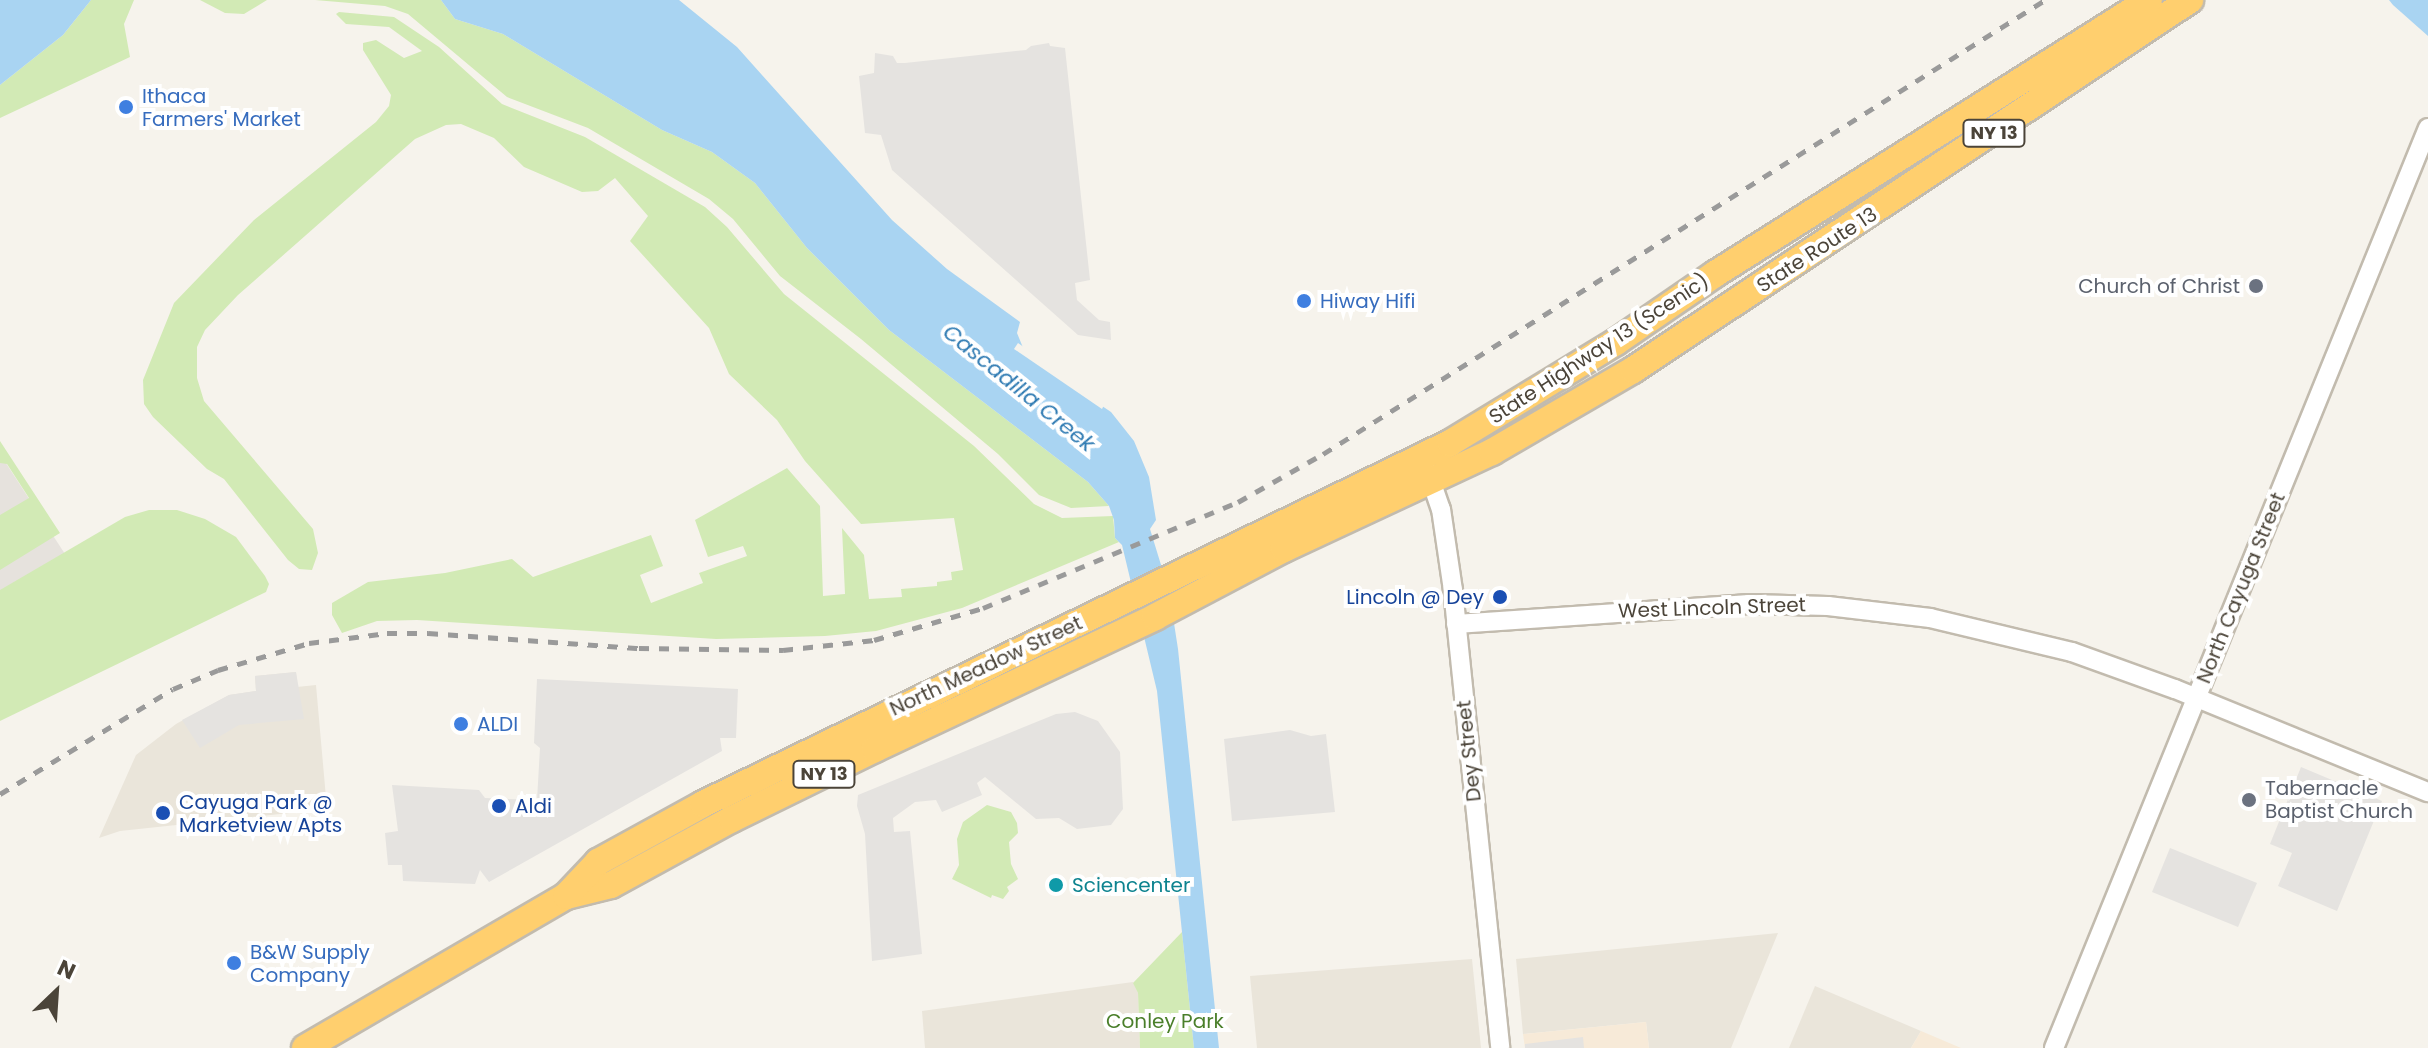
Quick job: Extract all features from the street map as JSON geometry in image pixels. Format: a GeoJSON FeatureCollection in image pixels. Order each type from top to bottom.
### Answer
{"type":"FeatureCollection","features":[{"type":"Feature","properties":{"kind":"highway","name":"State Route 13"},"geometry":{"type":"LineString","coordinates":[[1775,236],[2149,0]]}},
{"type":"Feature","properties":{"kind":"highway","name":"State Route 13"},"geometry":{"type":"LineString","coordinates":[[1426,468],[1464,467],[1633,370],[2190,0]]}},
{"type":"Feature","properties":{"kind":"highway","name":"State Highway 13 (Scenic)"},"geometry":{"type":"LineString","coordinates":[[1426,468],[1463,436],[1616,342],[1775,236]]}},
{"type":"Feature","properties":{"kind":"highway","name":"North Meadow Street"},"geometry":{"type":"LineString","coordinates":[[305,1048],[566,896],[611,885],[732,819],[1083,651],[1204,579],[1426,468]]}},
{"type":"Feature","properties":{"kind":"highway","name":"North Meadow Street"},"geometry":{"type":"LineString","coordinates":[[566,896],[598,862],[703,804],[869,721],[1074,625],[1204,579]]}},
{"type":"Feature","properties":{"kind":"street","name":"North Cayuga Street"},"geometry":{"type":"LineString","coordinates":[[2054,1048],[2428,128]]}},
{"type":"Feature","properties":{"kind":"street","name":"Dey Street"},"geometry":{"type":"LineString","coordinates":[[1426,468],[1441,509],[1456,624],[1500,1048]]}},
{"type":"Feature","properties":{"kind":"street","name":"West Lincoln Street"},"geometry":{"type":"LineString","coordinates":[[1456,624],[1721,604],[1786,603],[1890,611],[1982,629],[2072,652],[2196,697],[2428,792]]}},
{"type":"Feature","properties":{"kind":"shaded area"},"geometry":{"type":"Polygon","coordinates":[[[1049,43],[1050,46],[1065,48],[1090,280],[1075,283],[1077,300],[1099,320],[1110,322],[1111,340],[1078,335],[892,170],[881,135],[865,133],[859,76],[874,73],[875,53],[893,56],[897,63],[905,63],[1026,50],[1049,43]]]}},
{"type":"Feature","properties":{"kind":"shaded area"},"geometry":{"type":"Polygon","coordinates":[[[0,454],[78,574],[0,620],[0,454]]]}},
{"type":"Feature","properties":{"kind":"shaded area"},"geometry":{"type":"Polygon","coordinates":[[[296,672],[297,687],[316,685],[327,809],[120,831],[99,838],[136,755],[176,724],[229,695],[256,691],[255,676],[296,672]]]}},
{"type":"Feature","properties":{"kind":"shaded area"},"geometry":{"type":"Polygon","coordinates":[[[296,672],[304,719],[239,725],[200,748],[182,720],[229,695],[256,691],[255,676],[296,672]]]}},
{"type":"Feature","properties":{"kind":"shaded area"},"geometry":{"type":"Polygon","coordinates":[[[537,679],[738,689],[736,738],[720,738],[722,751],[489,882],[480,870],[475,884],[403,881],[402,865],[388,865],[385,833],[398,831],[392,785],[479,790],[485,798],[537,800],[540,748],[534,743],[537,679]]]}},
{"type":"Feature","properties":{"kind":"shaded area"},"geometry":{"type":"Polygon","coordinates":[[[1075,712],[1098,721],[1120,752],[1123,809],[1111,825],[1077,829],[1059,818],[1036,819],[985,777],[977,783],[982,795],[942,812],[936,800],[915,802],[893,818],[894,832],[910,831],[922,954],[872,961],[865,834],[857,806],[858,795],[1056,714],[1075,712]]]}},
{"type":"Feature","properties":{"kind":"shaded area"},"geometry":{"type":"Polygon","coordinates":[[[1290,730],[1311,736],[1326,734],[1335,812],[1232,821],[1224,739],[1290,730]]]}},
{"type":"Feature","properties":{"kind":"shaded area"},"geometry":{"type":"Polygon","coordinates":[[[2301,767],[2382,801],[2337,911],[2278,886],[2292,853],[2270,844],[2301,767]]]}},
{"type":"Feature","properties":{"kind":"shaded area"},"geometry":{"type":"Polygon","coordinates":[[[2170,848],[2257,883],[2238,927],[2152,892],[2170,848]]]}},
{"type":"Feature","properties":{"kind":"shaded area"},"geometry":{"type":"Polygon","coordinates":[[[1778,933],[1731,1048],[1649,1048],[1646,1022],[1523,1034],[1516,959],[1778,933]]]}},
{"type":"Feature","properties":{"kind":"shaded area"},"geometry":{"type":"Polygon","coordinates":[[[1472,959],[1481,1048],[1257,1048],[1250,976],[1472,959]]]}},
{"type":"Feature","properties":{"kind":"shaded area"},"geometry":{"type":"Polygon","coordinates":[[[1133,982],[1138,993],[1140,1048],[925,1048],[922,1011],[1133,982]]]}},
{"type":"Feature","properties":{"kind":"shaded area"},"geometry":{"type":"Polygon","coordinates":[[[1815,986],[1921,1031],[1911,1048],[1789,1048],[1815,986]]]}},
{"type":"Feature","properties":{"kind":"shaded area"},"geometry":{"type":"Polygon","coordinates":[[[1646,1022],[1649,1048],[1525,1048],[1523,1034],[1646,1022]]]}},
{"type":"Feature","properties":{"kind":"shaded area"},"geometry":{"type":"Polygon","coordinates":[[[1921,1031],[1961,1048],[1911,1048],[1921,1031]]]}},
{"type":"Feature","properties":{"kind":"shaded area"},"geometry":{"type":"Polygon","coordinates":[[[1583,1037],[1584,1048],[1525,1048],[1525,1044],[1583,1037]]]}},
{"type":"Feature","properties":{"kind":"green space"},"geometry":{"type":"Polygon","coordinates":[[[91,0],[134,0],[124,24],[130,57],[0,118],[0,85],[63,35],[91,0]]]}},
{"type":"Feature","properties":{"kind":"green space"},"geometry":{"type":"Polygon","coordinates":[[[200,0],[267,0],[244,14],[225,13],[200,0]]]}},
{"type":"Feature","properties":{"kind":"green space"},"geometry":{"type":"Polygon","coordinates":[[[315,0],[441,0],[455,19],[503,34],[662,130],[712,152],[755,183],[807,248],[889,330],[1088,482],[1109,506],[1071,508],[1039,495],[998,454],[861,339],[780,276],[733,219],[709,199],[588,128],[507,97],[408,14],[385,6],[315,0]]]}},
{"type":"Feature","properties":{"kind":"green space"},"geometry":{"type":"Polygon","coordinates":[[[336,14],[394,17],[439,47],[502,104],[585,137],[705,207],[727,227],[784,294],[974,446],[1034,504],[1062,518],[1113,516],[1115,538],[1119,542],[962,608],[876,631],[825,636],[716,639],[417,620],[377,621],[342,633],[332,615],[332,603],[368,582],[445,573],[512,559],[533,577],[651,535],[663,566],[640,575],[651,603],[703,583],[699,573],[747,556],[743,546],[708,557],[695,520],[787,468],[820,506],[823,596],[845,594],[842,528],[864,555],[869,599],[902,597],[901,589],[937,586],[937,582],[952,580],[951,572],[963,570],[954,518],[861,524],[805,461],[777,420],[729,374],[709,328],[630,241],[648,216],[615,178],[598,191],[582,192],[524,167],[494,138],[461,124],[446,125],[415,139],[238,295],[205,330],[197,347],[197,378],[204,401],[313,529],[318,553],[312,570],[299,569],[288,560],[224,479],[207,469],[153,417],[144,404],[143,380],[174,303],[254,220],[376,122],[389,106],[391,95],[363,50],[363,43],[376,40],[404,58],[422,51],[389,27],[346,24],[336,14]]]}},
{"type":"Feature","properties":{"kind":"green space"},"geometry":{"type":"Polygon","coordinates":[[[0,441],[60,533],[0,570],[0,515],[29,498],[7,464],[0,463],[0,441]]]}},
{"type":"Feature","properties":{"kind":"green space"},"geometry":{"type":"Polygon","coordinates":[[[149,510],[177,510],[205,519],[236,537],[265,576],[269,584],[266,592],[0,721],[0,590],[125,517],[149,510]]]}},
{"type":"Feature","properties":{"kind":"green space"},"geometry":{"type":"Polygon","coordinates":[[[987,805],[1011,812],[1017,823],[1018,833],[1009,842],[1011,864],[1018,879],[1007,887],[1009,891],[1003,899],[992,895],[991,898],[952,879],[959,865],[957,839],[963,822],[987,805]]]}},
{"type":"Feature","properties":{"kind":"green space","name":"Conley Park"},"geometry":{"type":"Polygon","coordinates":[[[1182,932],[1194,1048],[1140,1048],[1138,993],[1133,983],[1182,932]]]}},
{"type":"Feature","properties":{"kind":"water"},"geometry":{"type":"Polygon","coordinates":[[[0,0],[91,0],[63,35],[0,85],[0,0]]]}},
{"type":"Feature","properties":{"kind":"water","name":"Cascadilla Creek"},"geometry":{"type":"Polygon","coordinates":[[[441,0],[679,0],[737,47],[892,220],[947,269],[1020,322],[1017,333],[1026,355],[1111,412],[1134,441],[1149,477],[1156,520],[1150,529],[1169,591],[1178,649],[1219,1048],[1194,1048],[1157,691],[1122,545],[1115,538],[1109,506],[1088,482],[889,330],[807,248],[755,183],[712,152],[662,130],[503,34],[455,19],[441,0]]]}},
{"type":"Feature","properties":{"kind":"water"},"geometry":{"type":"Polygon","coordinates":[[[2389,0],[2428,0],[2428,36],[2393,5],[2389,0]]]}},
{"type":"Feature","properties":{"kind":"pier"},"geometry":{"type":"Polygon","coordinates":[[[1018,343],[1105,403],[1102,409],[1014,349],[1018,343]]]}},
{"type":"Feature","properties":{"kind":"railway"},"geometry":{"type":"LineString","coordinates":[[0,794],[173,689],[218,670],[309,643],[387,633],[428,633],[639,648],[783,650],[874,640],[983,608],[1238,502],[1323,454],[2045,0]]}},
{"type":"Feature","properties":{"kind":"place","name":"Ithaca Farmers' Market"},"geometry":{"type":"Point","coordinates":[126,107]}},
{"type":"Feature","properties":{"kind":"place","name":"Church of Christ"},"geometry":{"type":"Point","coordinates":[2256,286]}},
{"type":"Feature","properties":{"kind":"place","name":"Hiway Hifi"},"geometry":{"type":"Point","coordinates":[1304,301]}},
{"type":"Feature","properties":{"kind":"place","name":"Lincoln @ Dey"},"geometry":{"type":"Point","coordinates":[1500,597]}},
{"type":"Feature","properties":{"kind":"place","name":"ALDI"},"geometry":{"type":"Point","coordinates":[461,724]}},
{"type":"Feature","properties":{"kind":"place","name":"Tabernacle Baptist Church"},"geometry":{"type":"Point","coordinates":[2249,800]}},
{"type":"Feature","properties":{"kind":"place","name":"Aldi"},"geometry":{"type":"Point","coordinates":[499,806]}},
{"type":"Feature","properties":{"kind":"place","name":"Cayuga Park @ Marketview Apts"},"geometry":{"type":"Point","coordinates":[163,813]}},
{"type":"Feature","properties":{"kind":"place","name":"Sciencenter"},"geometry":{"type":"Point","coordinates":[1056,885]}},
{"type":"Feature","properties":{"kind":"place","name":"B&W Supply Company"},"geometry":{"type":"Point","coordinates":[234,963]}}]}
